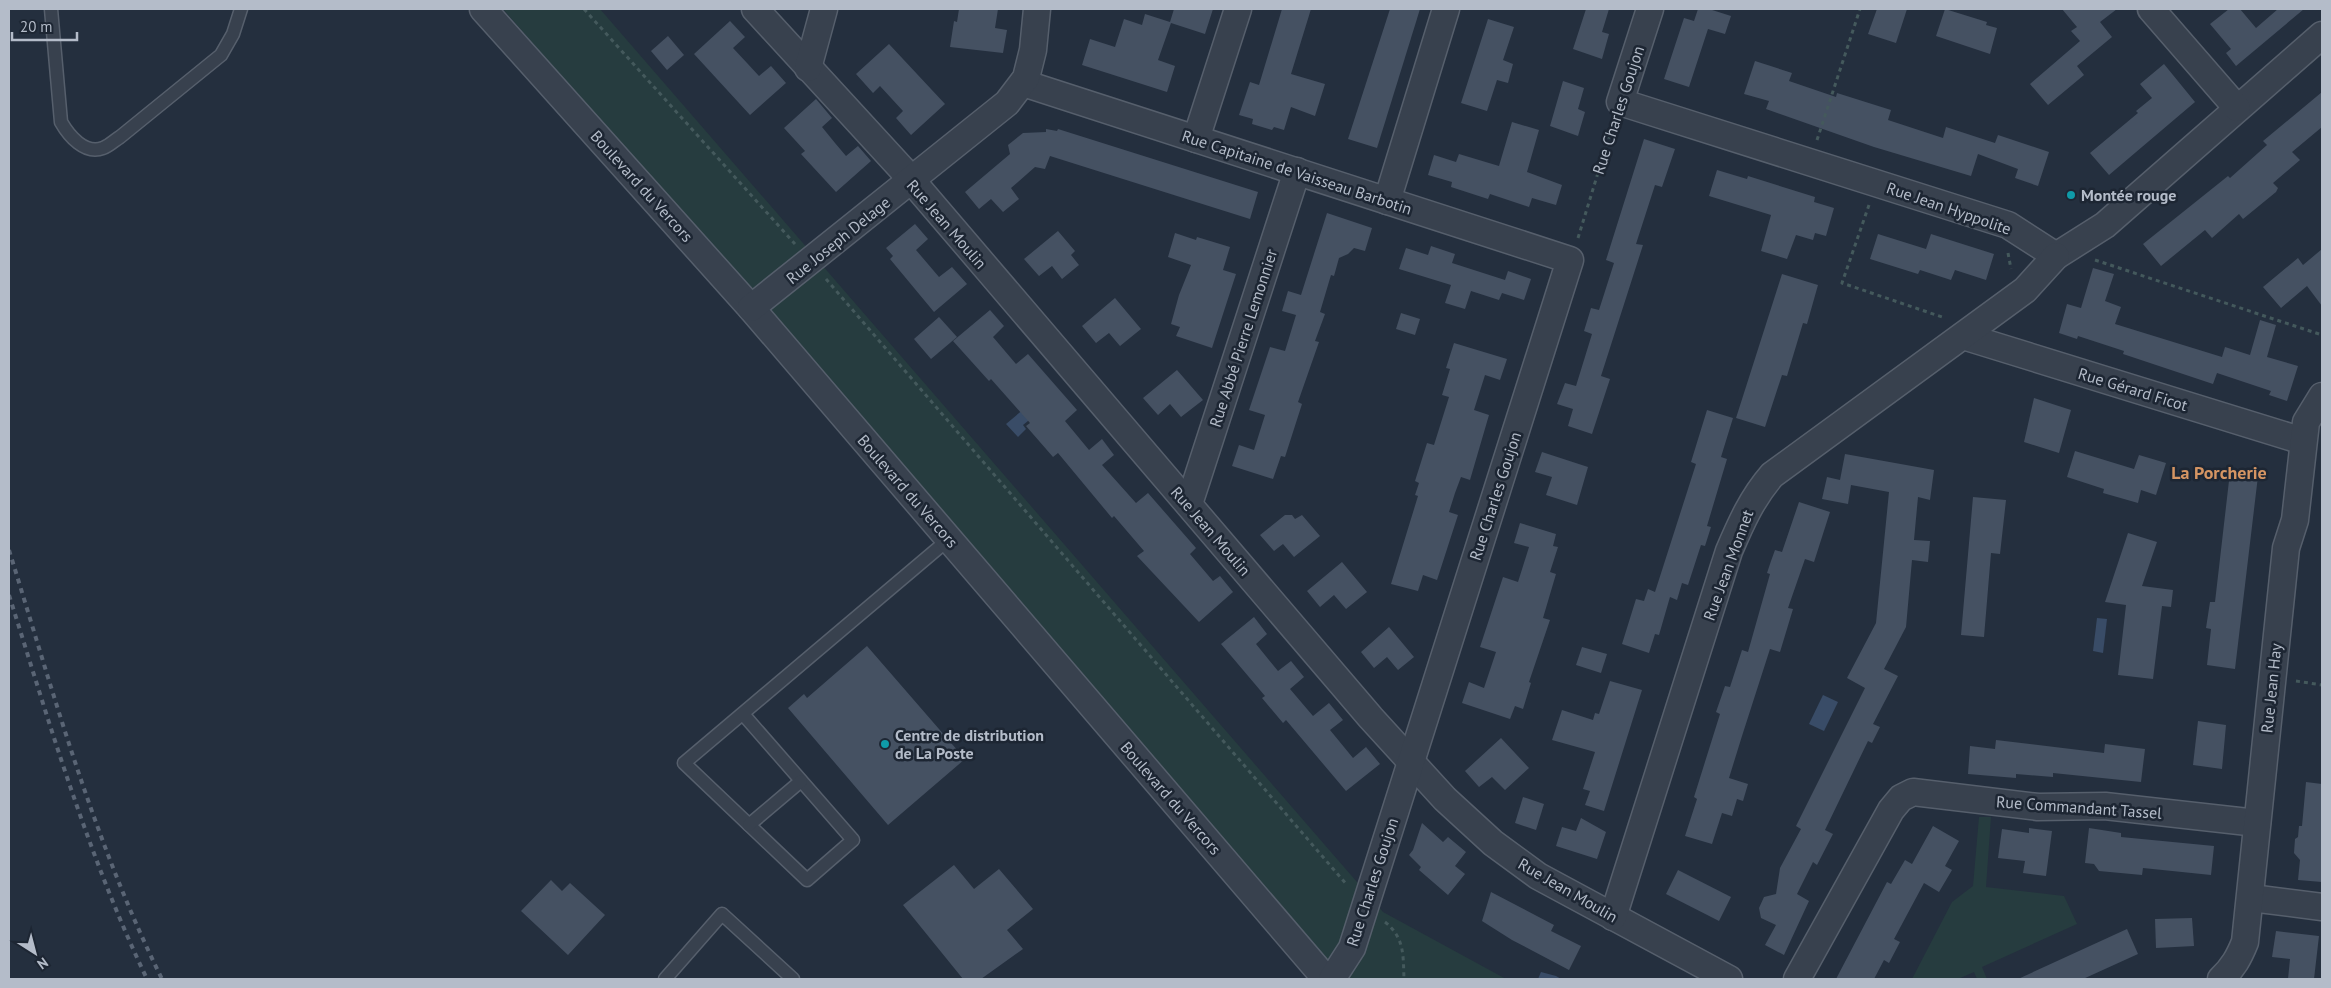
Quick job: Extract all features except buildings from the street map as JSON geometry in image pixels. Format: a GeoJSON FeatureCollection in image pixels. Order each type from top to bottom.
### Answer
{"type":"FeatureCollection","features":[{"type":"Feature","properties":{"kind":"street","name":"Boulevard du Vercors"},"geometry":{"type":"LineString","coordinates":[[482,9],[752,308],[1326,979]]}},
{"type":"Feature","properties":{"kind":"street","name":"Rue Jean Moulin"},"geometry":{"type":"LineString","coordinates":[[755,9],[911,181],[1371,718],[1445,799],[1493,843],[1538,876],[1729,979]]}},
{"type":"Feature","properties":{"kind":"street"},"geometry":{"type":"LineString","coordinates":[[808,68],[824,9]]}},
{"type":"Feature","properties":{"kind":"street","name":"Rue Joseph Delage"},"geometry":{"type":"LineString","coordinates":[[752,308],[1007,103],[1024,83],[1033,50],[1037,9]]}},
{"type":"Feature","properties":{"kind":"street"},"geometry":{"type":"LineString","coordinates":[[1196,139],[1238,9]]}},
{"type":"Feature","properties":{"kind":"street"},"geometry":{"type":"LineString","coordinates":[[1387,201],[1446,9]]}},
{"type":"Feature","properties":{"kind":"street","name":"Rue Charles Goujon"},"geometry":{"type":"LineString","coordinates":[[1620,102],[1650,9]]}},
{"type":"Feature","properties":{"kind":"street"},"geometry":{"type":"LineString","coordinates":[[2151,9],[2237,108]]}},
{"type":"Feature","properties":{"kind":"street"},"geometry":{"type":"LineString","coordinates":[[2056,256],[2105,225],[2322,35]]}},
{"type":"Feature","properties":{"kind":"street","name":"Rue Capitaine de Vaisseau Barbotin"},"geometry":{"type":"LineString","coordinates":[[1024,83],[1570,260]]}},
{"type":"Feature","properties":{"kind":"street","name":"Rue Jean Hyppolite"},"geometry":{"type":"LineString","coordinates":[[1620,102],[2008,225],[2056,256]]}},
{"type":"Feature","properties":{"kind":"street","name":"Rue Abbé Pierre Lemonnier"},"geometry":{"type":"LineString","coordinates":[[1189,504],[1297,172]]}},
{"type":"Feature","properties":{"kind":"street","name":"Rue Jean Monnet"},"geometry":{"type":"LineString","coordinates":[[1613,916],[1729,551],[1748,507],[1772,475],[1957,328],[2025,290],[2056,256]]}},
{"type":"Feature","properties":{"kind":"street","name":"Rue Charles Goujon"},"geometry":{"type":"LineString","coordinates":[[1332,979],[1352,948],[1366,907],[1570,260]]}},
{"type":"Feature","properties":{"kind":"street","name":"Rue Gérard Ficot"},"geometry":{"type":"LineString","coordinates":[[1957,328],[2303,442]]}},
{"type":"Feature","properties":{"kind":"street","name":"Rue Jean Hay"},"geometry":{"type":"LineString","coordinates":[[2221,979],[2230,971],[2239,958],[2245,942],[2286,548],[2296,520],[2306,422],[2322,396]]}},
{"type":"Feature","properties":{"kind":"street","name":"Rue Commandant Tassel"},"geometry":{"type":"LineString","coordinates":[[1797,979],[1891,810],[1901,798],[1913,792],[2038,807],[2105,806],[2257,823]]}},
{"type":"Feature","properties":{"kind":"street"},"geometry":{"type":"LineString","coordinates":[[2251,898],[2322,907]]}},
{"type":"Feature","properties":{"kind":"lane"},"geometry":{"type":"LineString","coordinates":[[50,9],[62,122],[70,138],[90,150],[102,148],[120,137],[220,54],[233,34],[241,9]]}},
{"type":"Feature","properties":{"kind":"lane"},"geometry":{"type":"LineString","coordinates":[[743,714],[853,840],[807,880],[684,763],[950,539]]}},
{"type":"Feature","properties":{"kind":"lane"},"geometry":{"type":"LineString","coordinates":[[749,825],[801,781]]}},
{"type":"Feature","properties":{"kind":"lane"},"geometry":{"type":"LineString","coordinates":[[664,979],[722,914],[793,979]]}},
{"type":"Feature","properties":{"kind":"path"},"geometry":{"type":"LineString","coordinates":[[584,9],[811,262],[1366,907],[1395,930],[1403,950],[1404,979]]}},
{"type":"Feature","properties":{"kind":"path"},"geometry":{"type":"LineString","coordinates":[[1810,162],[1860,9]]}},
{"type":"Feature","properties":{"kind":"path","name":"Rue Charles Goujon"},"geometry":{"type":"LineString","coordinates":[[1570,260],[1620,102]]}},
{"type":"Feature","properties":{"kind":"path"},"geometry":{"type":"LineString","coordinates":[[1876,184],[1842,283],[1957,328]]}},
{"type":"Feature","properties":{"kind":"path"},"geometry":{"type":"LineString","coordinates":[[2008,225],[2007,243],[2012,277]]}},
{"type":"Feature","properties":{"kind":"path"},"geometry":{"type":"LineString","coordinates":[[2056,256],[2089,258],[2322,335]]}},
{"type":"Feature","properties":{"kind":"green space"},"geometry":{"type":"Polygon","coordinates":[[[503,9],[600,9],[1383,912],[1506,979],[1343,979],[503,9]]]}},
{"type":"Feature","properties":{"kind":"green space"},"geometry":{"type":"Polygon","coordinates":[[[1979,817],[1991,817],[1986,887],[2064,896],[2077,924],[1982,967],[1987,979],[1977,979],[1974,972],[1958,979],[1912,979],[1952,902],[1973,886],[1979,817]]]}},
{"type":"Feature","properties":{"kind":"water"},"geometry":{"type":"Polygon","coordinates":[[[1031,403],[1039,412],[1023,425],[1026,429],[1018,437],[1006,424],[1031,403]]]}},
{"type":"Feature","properties":{"kind":"water"},"geometry":{"type":"Polygon","coordinates":[[[2097,618],[2107,619],[2103,653],[2093,651],[2097,618]]]}},
{"type":"Feature","properties":{"kind":"water"},"geometry":{"type":"Polygon","coordinates":[[[1823,695],[1838,702],[1824,731],[1809,724],[1823,695]]]}},
{"type":"Feature","properties":{"kind":"water"},"geometry":{"type":"Polygon","coordinates":[[[1541,972],[1556,976],[1561,979],[1538,979],[1541,972]]]}},
{"type":"Feature","properties":{"kind":"railway"},"geometry":{"type":"LineString","coordinates":[[9,550],[77,768],[116,875],[162,979]]}},
{"type":"Feature","properties":{"kind":"railway"},"geometry":{"type":"LineString","coordinates":[[9,595],[88,838],[126,933],[147,979]]}},
{"type":"Feature","properties":{"kind":"place","name":"Montée rouge"},"geometry":{"type":"Point","coordinates":[2071,195]}},
{"type":"Feature","properties":{"kind":"place","name":"Centre de distribution de La Poste"},"geometry":{"type":"Point","coordinates":[885,744]}},
{"type":"Feature","properties":{"kind":"district","name":"La Porcherie"},"geometry":{"type":"Point","coordinates":[2219,472]}}]}
